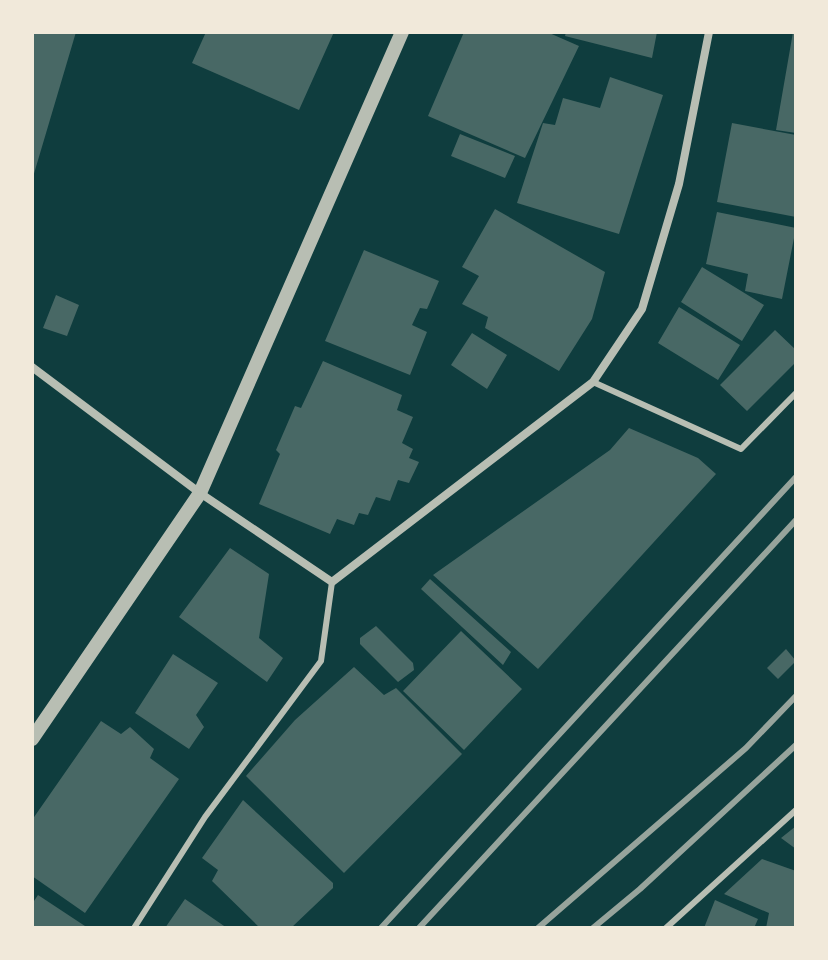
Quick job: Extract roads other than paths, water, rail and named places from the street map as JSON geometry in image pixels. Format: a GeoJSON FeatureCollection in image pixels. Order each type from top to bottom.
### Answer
{"type":"FeatureCollection","features":[{"type":"Feature","properties":{"kind":"street"},"geometry":{"type":"LineString","coordinates":[[32,739],[200,493],[402,32]]}},
{"type":"Feature","properties":{"kind":"street"},"geometry":{"type":"LineString","coordinates":[[32,367],[200,493],[332,582],[593,382],[642,309],[679,184],[709,32]]}},
{"type":"Feature","properties":{"kind":"lane"},"geometry":{"type":"LineString","coordinates":[[593,382],[741,449],[796,393]]}},
{"type":"Feature","properties":{"kind":"lane"},"geometry":{"type":"LineString","coordinates":[[134,928],[205,817],[321,661],[332,582]]}},
{"type":"Feature","properties":{"kind":"lane"},"geometry":{"type":"LineString","coordinates":[[666,928],[796,810]]}},
{"type":"Feature","properties":{"kind":"railway"},"geometry":{"type":"LineString","coordinates":[[381,928],[796,477]]}},
{"type":"Feature","properties":{"kind":"railway"},"geometry":{"type":"LineString","coordinates":[[419,928],[796,520]]}},
{"type":"Feature","properties":{"kind":"railway"},"geometry":{"type":"LineString","coordinates":[[538,928],[746,748],[796,696]]}},
{"type":"Feature","properties":{"kind":"railway"},"geometry":{"type":"LineString","coordinates":[[593,928],[640,889],[796,745]]}}]}
